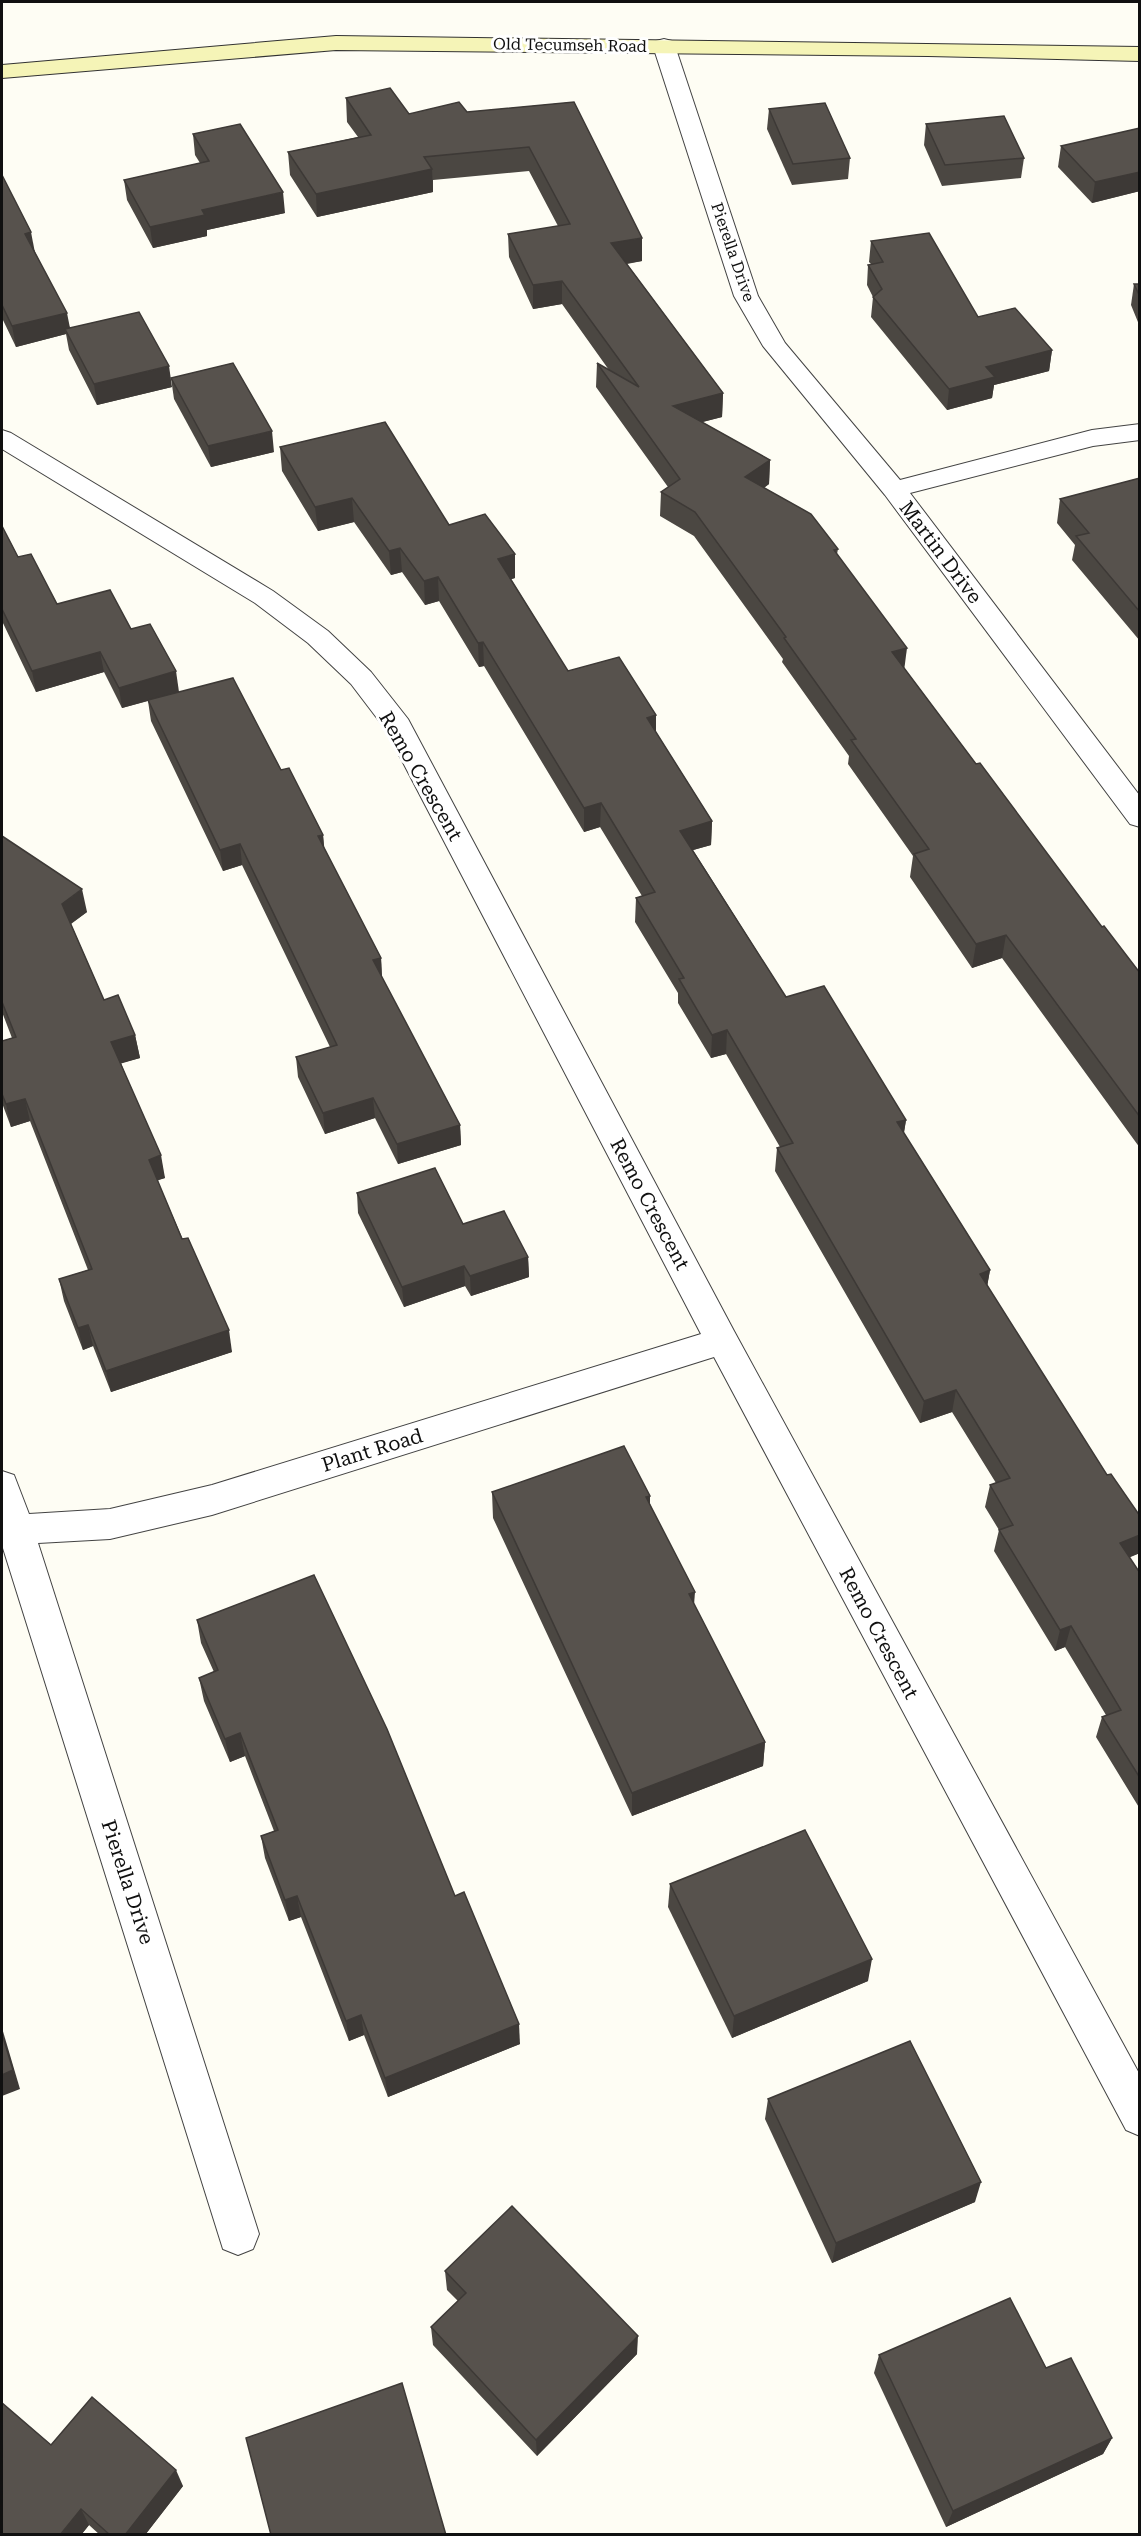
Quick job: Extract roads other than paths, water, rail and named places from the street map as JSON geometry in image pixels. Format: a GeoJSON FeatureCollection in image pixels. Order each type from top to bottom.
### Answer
{"type":"FeatureCollection","features":[{"type":"Feature","properties":{"kind":"main road","name":"Old Tecumseh Road"},"geometry":{"type":"LineString","coordinates":[[2,72],[336,43],[1140,54]]}},
{"type":"Feature","properties":{"kind":"street","name":"Pierella Drive"},"geometry":{"type":"LineString","coordinates":[[664,46],[746,296],[775,346],[894,489]]}},
{"type":"Feature","properties":{"kind":"street","name":"Martin Drive"},"geometry":{"type":"LineString","coordinates":[[1140,432],[1092,438],[894,489],[1140,817]]}},
{"type":"Feature","properties":{"kind":"street","name":"Remo Crescent"},"geometry":{"type":"LineString","coordinates":[[2,438],[264,597],[318,636],[361,678],[398,726],[723,1341],[1140,2116]]}},
{"type":"Feature","properties":{"kind":"street","name":"Plant Road"},"geometry":{"type":"LineString","coordinates":[[8,1530],[110,1524],[213,1500],[723,1341]]}},
{"type":"Feature","properties":{"kind":"street","name":"Pierella Drive"},"geometry":{"type":"LineString","coordinates":[[2,1485],[8,1530],[238,2234]]}}]}
